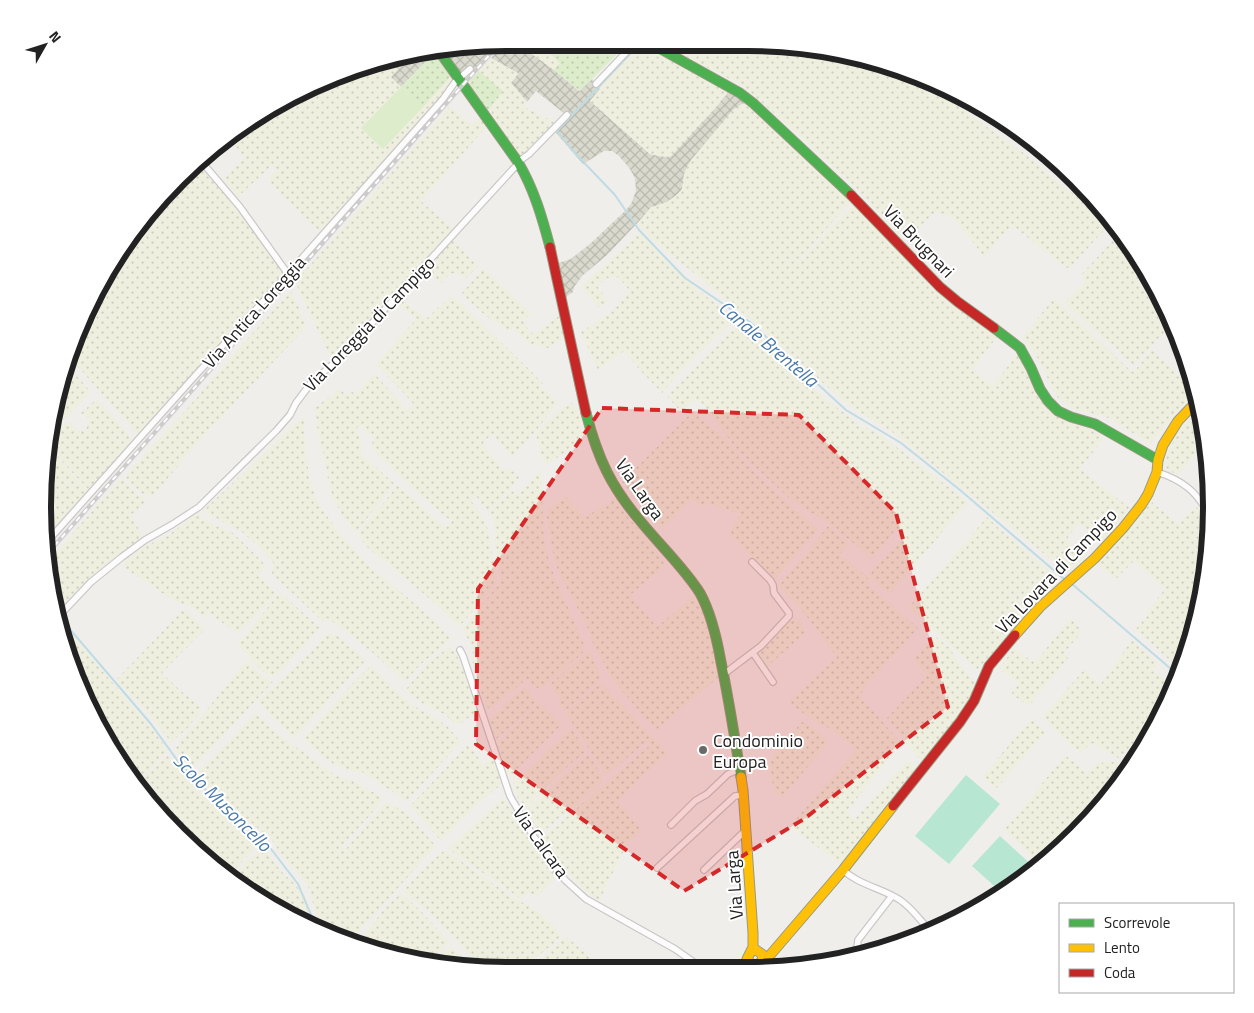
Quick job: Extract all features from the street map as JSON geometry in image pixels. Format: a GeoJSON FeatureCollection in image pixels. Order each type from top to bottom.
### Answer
{"type":"FeatureCollection","features":[{"type":"Feature","properties":{"kind":"street"},"geometry":{"type":"LineString","coordinates":[[596,84],[627,51]]}},
{"type":"Feature","properties":{"kind":"street","name":"Via Brugnari"},"geometry":{"type":"LineString","coordinates":[[664,51],[740,93],[754,103],[856,200],[940,287],[1020,348],[1040,389],[1048,401],[1058,410],[1071,417],[1095,424],[1158,460]]}},
{"type":"Feature","properties":{"kind":"street","name":"Via Larga"},"geometry":{"type":"LineString","coordinates":[[443,56],[519,163],[540,208],[590,429],[607,475],[621,497],[700,594],[712,623],[724,674],[744,795],[753,946],[757,952]]}},
{"type":"Feature","properties":{"kind":"street","name":"Via Antica Loreggia"},"geometry":{"type":"LineString","coordinates":[[52,536],[288,274],[443,99],[459,78],[470,69]]}},
{"type":"Feature","properties":{"kind":"street","name":"Via Loreggia di Campigo"},"geometry":{"type":"LineString","coordinates":[[64,611],[91,582],[122,557],[145,540],[199,507],[260,448],[287,418],[311,383],[340,358],[514,168],[567,115]]}},
{"type":"Feature","properties":{"kind":"street"},"geometry":{"type":"LineString","coordinates":[[205,165],[240,207],[288,274]]}},
{"type":"Feature","properties":{"kind":"street","name":"Via Lovara di Campigo"},"geometry":{"type":"LineString","coordinates":[[762,962],[771,954],[843,870],[963,717],[974,702],[983,678],[997,656],[1040,607],[1095,558],[1142,504],[1157,472],[1158,460],[1170,433],[1191,407]]}},
{"type":"Feature","properties":{"kind":"street"},"geometry":{"type":"LineString","coordinates":[[1157,472],[1171,476],[1190,489],[1203,504]]}},
{"type":"Feature","properties":{"kind":"street"},"geometry":{"type":"LineString","coordinates":[[724,674],[770,638],[789,616],[789,613],[774,593],[770,580],[752,562]]}},
{"type":"Feature","properties":{"kind":"street","name":"Via Calcara"},"geometry":{"type":"LineString","coordinates":[[460,650],[510,796],[549,860],[586,899],[675,949],[694,962]]}},
{"type":"Feature","properties":{"kind":"street"},"geometry":{"type":"LineString","coordinates":[[753,653],[773,682]]}},
{"type":"Feature","properties":{"kind":"street"},"geometry":{"type":"LineString","coordinates":[[671,825],[728,774],[740,769]]}},
{"type":"Feature","properties":{"kind":"street"},"geometry":{"type":"LineString","coordinates":[[657,868],[737,795],[744,795]]}},
{"type":"Feature","properties":{"kind":"street","name":"Via Larga"},"geometry":{"type":"LineString","coordinates":[[704,870],[746,830]]}},
{"type":"Feature","properties":{"kind":"street"},"geometry":{"type":"LineString","coordinates":[[843,870],[854,878],[899,900],[925,926]]}},
{"type":"Feature","properties":{"kind":"street"},"geometry":{"type":"LineString","coordinates":[[857,948],[858,940],[892,896]]}},
{"type":"Feature","properties":{"kind":"street"},"geometry":{"type":"LineString","coordinates":[[748,962],[748,956],[757,952],[768,953],[776,948]]}},
{"type":"Feature","properties":{"kind":"street"},"geometry":{"type":"LineString","coordinates":[[757,952],[763,958],[760,962]]}},
{"type":"Feature","properties":{"kind":"highlighted area"},"geometry":{"type":"Polygon","coordinates":[[[602,408],[799,415],[896,513],[948,707],[804,819],[684,891],[476,744],[478,589],[602,408]]]}},
{"type":"Feature","properties":{"kind":"shaded area"},"geometry":{"type":"Polygon","coordinates":[[[498,51],[466,85],[464,81],[490,52],[498,51]]]}},
{"type":"Feature","properties":{"kind":"shaded area"},"geometry":{"type":"Polygon","coordinates":[[[498,51],[528,51],[579,91],[592,79],[600,89],[590,101],[650,154],[658,156],[671,156],[727,94],[728,89],[747,102],[733,110],[687,167],[682,189],[678,194],[647,212],[607,255],[582,276],[574,287],[573,292],[566,297],[558,263],[571,259],[625,211],[631,204],[636,191],[635,178],[619,156],[612,151],[604,151],[583,164],[556,133],[558,128],[570,118],[536,91],[527,102],[511,83],[518,73],[491,58],[498,51]]]}},
{"type":"Feature","properties":{"kind":"shaded area"},"geometry":{"type":"Polygon","coordinates":[[[490,52],[471,73],[466,70],[458,71],[445,55],[490,52]]]}},
{"type":"Feature","properties":{"kind":"shaded area"},"geometry":{"type":"Polygon","coordinates":[[[429,58],[401,87],[390,77],[403,64],[429,58]]]}},
{"type":"Feature","properties":{"kind":"shaded area"},"geometry":{"type":"Polygon","coordinates":[[[459,85],[462,90],[53,551],[53,544],[459,85]]]}},
{"type":"Feature","properties":{"kind":"green space"},"geometry":{"type":"Polygon","coordinates":[[[528,51],[547,51],[560,64],[554,70],[528,51]]]}},
{"type":"Feature","properties":{"kind":"green space"},"geometry":{"type":"Polygon","coordinates":[[[547,51],[620,51],[580,91],[554,70],[560,63],[547,51]]]}},
{"type":"Feature","properties":{"kind":"green space"},"geometry":{"type":"Polygon","coordinates":[[[658,51],[728,89],[727,94],[719,104],[671,156],[650,154],[590,101],[599,88],[634,52],[658,51]]]}},
{"type":"Feature","properties":{"kind":"green space"},"geometry":{"type":"Polygon","coordinates":[[[675,51],[748,51],[807,55],[865,67],[894,75],[922,86],[950,99],[1025,154],[1089,205],[1106,226],[1071,267],[1066,268],[1012,225],[984,257],[953,218],[936,211],[905,241],[863,195],[743,86],[675,51]]]}},
{"type":"Feature","properties":{"kind":"green space"},"geometry":{"type":"Polygon","coordinates":[[[438,56],[452,75],[423,107],[401,87],[429,58],[438,56]]]}},
{"type":"Feature","properties":{"kind":"green space"},"geometry":{"type":"Polygon","coordinates":[[[491,58],[518,74],[511,83],[527,102],[525,107],[556,124],[521,157],[519,157],[490,115],[492,113],[490,109],[503,91],[479,71],[491,58]]]}},
{"type":"Feature","properties":{"kind":"green space"},"geometry":{"type":"Polygon","coordinates":[[[403,64],[391,77],[401,87],[361,128],[452,75],[451,84],[445,93],[322,234],[269,183],[271,180],[269,178],[277,170],[272,165],[238,197],[223,179],[245,158],[233,142],[279,112],[332,86],[360,75],[403,64]]]}},
{"type":"Feature","properties":{"kind":"green space"},"geometry":{"type":"Polygon","coordinates":[[[479,71],[503,91],[487,112],[468,85],[471,82],[470,80],[479,71]]]}},
{"type":"Feature","properties":{"kind":"green space"},"geometry":{"type":"Polygon","coordinates":[[[401,87],[423,107],[383,149],[361,128],[401,87]]]}},
{"type":"Feature","properties":{"kind":"green space"},"geometry":{"type":"Polygon","coordinates":[[[747,102],[852,200],[797,262],[854,204],[943,298],[997,337],[972,370],[993,386],[1017,354],[1029,373],[1037,395],[1056,416],[1098,433],[1104,438],[1080,469],[1130,508],[1102,542],[1079,523],[1067,539],[1085,558],[1068,573],[891,431],[848,405],[748,317],[648,236],[638,223],[651,207],[667,202],[678,194],[682,189],[684,175],[691,160],[733,110],[747,102]]]}},
{"type":"Feature","properties":{"kind":"green space"},"geometry":{"type":"Polygon","coordinates":[[[450,106],[472,125],[481,116],[488,125],[421,201],[453,229],[334,358],[329,354],[295,282],[450,106]]]}},
{"type":"Feature","properties":{"kind":"green space"},"geometry":{"type":"Polygon","coordinates":[[[203,167],[219,185],[284,275],[139,435],[74,363],[98,305],[128,254],[164,206],[203,167]]]}},
{"type":"Feature","properties":{"kind":"green space"},"geometry":{"type":"Polygon","coordinates":[[[640,233],[692,285],[735,319],[683,369],[662,393],[624,351],[598,370],[581,332],[612,312],[630,291],[618,277],[607,278],[597,286],[608,301],[599,308],[581,286],[640,233]]]}},
{"type":"Feature","properties":{"kind":"green space"},"geometry":{"type":"Polygon","coordinates":[[[1115,238],[1142,279],[1167,329],[1133,365],[1064,303],[1084,283],[1085,280],[1081,275],[1115,238]]]}},
{"type":"Feature","properties":{"kind":"green space"},"geometry":{"type":"Polygon","coordinates":[[[453,240],[478,266],[465,279],[454,273],[450,274],[440,284],[426,269],[453,240]]]}},
{"type":"Feature","properties":{"kind":"green space"},"geometry":{"type":"Polygon","coordinates":[[[484,268],[531,313],[523,321],[529,331],[534,334],[559,316],[564,337],[548,348],[527,343],[514,328],[508,331],[486,316],[462,293],[484,268]]]}},
{"type":"Feature","properties":{"kind":"green space"},"geometry":{"type":"Polygon","coordinates":[[[291,291],[306,327],[197,443],[153,496],[143,494],[126,479],[128,473],[291,291]]]}},
{"type":"Feature","properties":{"kind":"green space"},"geometry":{"type":"Polygon","coordinates":[[[452,295],[533,373],[543,384],[541,386],[558,403],[512,457],[493,434],[483,442],[505,471],[509,468],[520,478],[488,512],[476,496],[471,501],[485,521],[488,530],[497,581],[490,592],[459,627],[439,607],[369,549],[357,535],[398,485],[446,528],[452,522],[413,489],[371,448],[372,433],[366,434],[364,426],[357,427],[361,442],[361,454],[395,484],[356,532],[342,515],[333,498],[318,432],[315,408],[340,389],[347,396],[351,391],[355,394],[374,373],[407,410],[413,404],[412,402],[376,364],[416,319],[397,303],[401,298],[426,319],[452,295]]]}},
{"type":"Feature","properties":{"kind":"green space"},"geometry":{"type":"Polygon","coordinates":[[[1054,298],[1132,372],[1152,350],[1185,381],[1189,398],[1150,444],[1109,418],[1071,408],[1057,397],[1036,355],[1022,338],[1054,298]]]}},
{"type":"Feature","properties":{"kind":"green space"},"geometry":{"type":"Polygon","coordinates":[[[741,321],[835,406],[859,424],[881,435],[968,502],[890,594],[868,576],[905,536],[896,529],[872,558],[828,523],[791,500],[738,451],[701,402],[694,400],[680,411],[667,396],[741,321]]]}},
{"type":"Feature","properties":{"kind":"green space"},"geometry":{"type":"Polygon","coordinates":[[[72,371],[91,392],[59,425],[72,371]]]}},
{"type":"Feature","properties":{"kind":"green space"},"geometry":{"type":"Polygon","coordinates":[[[97,399],[134,443],[89,490],[54,454],[58,431],[68,421],[78,430],[86,432],[89,417],[80,414],[97,399]]]}},
{"type":"Feature","properties":{"kind":"green space"},"geometry":{"type":"Polygon","coordinates":[[[571,402],[577,409],[580,417],[581,439],[547,465],[542,458],[536,435],[556,412],[571,402]]]}},
{"type":"Feature","properties":{"kind":"green space"},"geometry":{"type":"Polygon","coordinates":[[[693,411],[727,440],[765,483],[817,528],[817,531],[774,580],[730,534],[730,530],[741,514],[707,503],[704,508],[692,499],[662,529],[622,482],[693,411]]]}},
{"type":"Feature","properties":{"kind":"green space"},"geometry":{"type":"Polygon","coordinates":[[[305,415],[306,457],[310,479],[318,503],[339,533],[370,567],[436,622],[451,639],[420,665],[406,681],[346,631],[327,618],[323,622],[272,574],[273,562],[242,532],[203,511],[305,415]]]}},
{"type":"Feature","properties":{"kind":"green space"},"geometry":{"type":"Polygon","coordinates":[[[1193,415],[1199,449],[1178,476],[1165,467],[1167,456],[1177,434],[1193,415]]]}},
{"type":"Feature","properties":{"kind":"green space"},"geometry":{"type":"Polygon","coordinates":[[[54,455],[88,491],[52,534],[51,506],[54,455]]]}},
{"type":"Feature","properties":{"kind":"green space"},"geometry":{"type":"Polygon","coordinates":[[[541,470],[544,541],[550,566],[585,647],[582,654],[544,686],[537,688],[527,679],[490,709],[484,701],[472,660],[473,650],[463,629],[501,582],[494,522],[489,513],[512,491],[517,495],[541,470]]]}},
{"type":"Feature","properties":{"kind":"green space"},"geometry":{"type":"Polygon","coordinates":[[[121,478],[138,495],[146,499],[132,514],[143,536],[102,571],[67,605],[57,576],[54,555],[121,478]]]}},
{"type":"Feature","properties":{"kind":"green space"},"geometry":{"type":"Polygon","coordinates":[[[565,496],[585,518],[603,505],[605,507],[615,498],[621,509],[654,547],[665,565],[630,595],[657,627],[693,596],[703,614],[720,676],[657,729],[645,718],[612,679],[560,575],[554,559],[546,512],[565,496]]]}},
{"type":"Feature","properties":{"kind":"green space"},"geometry":{"type":"Polygon","coordinates":[[[1152,502],[1178,524],[1197,507],[1203,516],[1199,566],[1187,624],[1174,665],[1136,629],[1165,589],[1134,561],[1116,579],[1098,564],[1152,502]]]}},
{"type":"Feature","properties":{"kind":"green space"},"geometry":{"type":"Polygon","coordinates":[[[196,514],[216,526],[233,533],[262,561],[265,566],[259,575],[276,594],[238,634],[209,613],[205,618],[191,606],[177,602],[122,566],[138,550],[170,534],[196,514]]]}},
{"type":"Feature","properties":{"kind":"green space"},"geometry":{"type":"Polygon","coordinates":[[[987,517],[1058,579],[977,670],[909,607],[987,517]]]}},
{"type":"Feature","properties":{"kind":"green space"},"geometry":{"type":"Polygon","coordinates":[[[828,526],[849,543],[840,555],[866,576],[869,580],[868,585],[918,628],[869,682],[860,696],[901,743],[847,811],[854,820],[908,760],[915,769],[840,864],[790,826],[856,750],[829,728],[813,720],[789,702],[837,657],[799,607],[779,586],[828,526]]]}},
{"type":"Feature","properties":{"kind":"green space"},"geometry":{"type":"Polygon","coordinates":[[[280,592],[320,628],[277,675],[271,675],[266,674],[259,668],[238,644],[280,592]]]}},
{"type":"Feature","properties":{"kind":"green space"},"geometry":{"type":"Polygon","coordinates":[[[183,610],[188,612],[205,629],[162,673],[200,706],[201,712],[186,730],[171,742],[140,704],[116,680],[183,610]]]}},
{"type":"Feature","properties":{"kind":"green space"},"geometry":{"type":"Polygon","coordinates":[[[1070,618],[1080,629],[1081,633],[1064,653],[1068,658],[1029,706],[1011,694],[1019,683],[999,669],[1014,648],[1035,663],[1070,618]]]}},
{"type":"Feature","properties":{"kind":"green space"},"geometry":{"type":"Polygon","coordinates":[[[791,619],[801,621],[805,633],[767,667],[759,653],[791,619]]]}},
{"type":"Feature","properties":{"kind":"green space"},"geometry":{"type":"Polygon","coordinates":[[[68,629],[151,727],[168,751],[141,778],[112,734],[98,708],[75,653],[68,629]]]}},
{"type":"Feature","properties":{"kind":"green space"},"geometry":{"type":"Polygon","coordinates":[[[327,634],[335,634],[366,660],[294,738],[257,702],[318,645],[327,634]]]}},
{"type":"Feature","properties":{"kind":"green space"},"geometry":{"type":"Polygon","coordinates":[[[935,636],[951,649],[977,685],[965,706],[923,763],[887,718],[927,676],[914,659],[935,636]]]}},
{"type":"Feature","properties":{"kind":"green space"},"geometry":{"type":"Polygon","coordinates":[[[1132,640],[1158,664],[1153,672],[1168,681],[1156,708],[1138,740],[1118,758],[1093,743],[1079,753],[1042,717],[1084,670],[1100,685],[1132,640]]]}},
{"type":"Feature","properties":{"kind":"green space"},"geometry":{"type":"Polygon","coordinates":[[[450,647],[454,649],[470,684],[479,711],[459,724],[422,703],[408,693],[407,688],[431,660],[450,647]]]}},
{"type":"Feature","properties":{"kind":"green space"},"geometry":{"type":"Polygon","coordinates":[[[590,650],[601,679],[565,711],[550,684],[590,650]]]}},
{"type":"Feature","properties":{"kind":"green space"},"geometry":{"type":"Polygon","coordinates":[[[247,660],[261,675],[273,682],[192,769],[174,750],[247,660]]]}},
{"type":"Feature","properties":{"kind":"green space"},"geometry":{"type":"Polygon","coordinates":[[[371,665],[401,696],[448,727],[461,742],[407,801],[362,772],[350,771],[332,763],[303,739],[371,665]]]}},
{"type":"Feature","properties":{"kind":"green space"},"geometry":{"type":"Polygon","coordinates":[[[601,683],[668,754],[646,772],[618,801],[641,830],[628,842],[599,901],[581,887],[541,839],[649,746],[647,741],[606,776],[566,713],[601,683]]]}},
{"type":"Feature","properties":{"kind":"green space"},"geometry":{"type":"Polygon","coordinates":[[[524,687],[538,702],[494,741],[488,721],[524,687]]]}},
{"type":"Feature","properties":{"kind":"green space"},"geometry":{"type":"Polygon","coordinates":[[[539,703],[553,715],[560,723],[560,726],[511,775],[507,772],[497,744],[539,703]]]}},
{"type":"Feature","properties":{"kind":"green space"},"geometry":{"type":"Polygon","coordinates":[[[256,713],[274,731],[335,775],[354,781],[383,798],[374,811],[342,846],[345,850],[386,802],[407,813],[436,846],[355,936],[321,922],[316,913],[307,884],[281,855],[274,843],[214,793],[197,774],[256,713]]]}},
{"type":"Feature","properties":{"kind":"green space"},"geometry":{"type":"Polygon","coordinates":[[[1031,719],[1046,732],[996,789],[982,777],[1031,719]]]}},
{"type":"Feature","properties":{"kind":"green space"},"geometry":{"type":"Polygon","coordinates":[[[802,722],[810,725],[829,741],[782,798],[775,792],[769,761],[802,722]]]}},
{"type":"Feature","properties":{"kind":"green space"},"geometry":{"type":"Polygon","coordinates":[[[572,728],[586,751],[555,778],[526,808],[517,796],[513,783],[572,728]]]}},
{"type":"Feature","properties":{"kind":"green space"},"geometry":{"type":"Polygon","coordinates":[[[467,745],[474,750],[483,766],[487,761],[493,759],[502,784],[481,801],[441,841],[410,806],[467,745]]]}},
{"type":"Feature","properties":{"kind":"green space"},"geometry":{"type":"Polygon","coordinates":[[[588,754],[601,773],[603,781],[540,834],[527,810],[588,754]]]}},
{"type":"Feature","properties":{"kind":"green space"},"geometry":{"type":"Polygon","coordinates":[[[167,755],[198,792],[259,844],[234,871],[206,849],[164,807],[142,780],[167,755]]]}},
{"type":"Feature","properties":{"kind":"green space"},"geometry":{"type":"Polygon","coordinates":[[[1065,755],[1087,773],[1097,763],[1124,761],[1090,807],[1035,860],[1004,829],[1065,755]]]}},
{"type":"Feature","properties":{"kind":"green space"},"geometry":{"type":"Polygon","coordinates":[[[966,775],[1000,804],[949,864],[915,836],[966,775]]]}},
{"type":"Feature","properties":{"kind":"green space"},"geometry":{"type":"Polygon","coordinates":[[[503,798],[526,835],[557,876],[537,896],[529,893],[521,899],[448,849],[503,798]]]}},
{"type":"Feature","properties":{"kind":"green space"},"geometry":{"type":"Polygon","coordinates":[[[1000,836],[1030,864],[996,888],[972,866],[1000,836]]]}},
{"type":"Feature","properties":{"kind":"green space"},"geometry":{"type":"Polygon","coordinates":[[[263,847],[281,871],[296,885],[306,900],[311,918],[279,901],[236,873],[263,847]]]}},
{"type":"Feature","properties":{"kind":"green space"},"geometry":{"type":"Polygon","coordinates":[[[445,850],[511,896],[534,909],[555,926],[561,936],[530,962],[474,961],[430,913],[403,891],[431,861],[445,850]]]}},
{"type":"Feature","properties":{"kind":"green space"},"geometry":{"type":"Polygon","coordinates":[[[401,893],[450,942],[435,956],[364,939],[367,931],[385,908],[401,893]]]}},
{"type":"Feature","properties":{"kind":"green space"},"geometry":{"type":"Polygon","coordinates":[[[565,937],[574,943],[593,962],[538,962],[565,937]]]}},
{"type":"Feature","properties":{"kind":"green space"},"geometry":{"type":"Polygon","coordinates":[[[452,947],[465,960],[440,957],[452,947]]]}},
{"type":"Feature","properties":{"kind":"waterway","name":"Canale Brentella"},"geometry":{"type":"LineString","coordinates":[[630,54],[557,131],[572,150],[615,195],[639,230],[685,278],[750,322],[846,410],[901,443],[960,490],[1064,579]]}},
{"type":"Feature","properties":{"kind":"waterway","name":"Canale Brentella"},"geometry":{"type":"LineString","coordinates":[[1072,584],[1172,670]]}},
{"type":"Feature","properties":{"kind":"waterway","name":"Scolo Musoncello"},"geometry":{"type":"LineString","coordinates":[[61,600],[64,606]]}},
{"type":"Feature","properties":{"kind":"waterway","name":"Scolo Musoncello"},"geometry":{"type":"LineString","coordinates":[[65,618],[66,611]]}},
{"type":"Feature","properties":{"kind":"waterway","name":"Scolo Musoncello"},"geometry":{"type":"LineString","coordinates":[[68,626],[151,724],[180,764],[210,794],[261,836],[298,884],[312,918]]}},
{"type":"Feature","properties":{"kind":"railway"},"geometry":{"type":"LineString","coordinates":[[53,547],[492,51]]}},
{"type":"Feature","properties":{"kind":"traffic: fast"},"geometry":{"type":"LineString","coordinates":[[664,51],[740,93],[753,103],[851,195]]}},
{"type":"Feature","properties":{"kind":"traffic: fast"},"geometry":{"type":"LineString","coordinates":[[442,56],[524,172],[541,214],[550,247]]}},
{"type":"Feature","properties":{"kind":"traffic: fast"},"geometry":{"type":"LineString","coordinates":[[994,328],[1020,348],[1040,389],[1058,411],[1095,424],[1158,460]]}},
{"type":"Feature","properties":{"kind":"traffic: fast"},"geometry":{"type":"LineString","coordinates":[[586,413],[595,445],[614,485],[631,510],[687,575],[704,601],[718,644],[741,777]]}},
{"type":"Feature","properties":{"kind":"traffic: slow"},"geometry":{"type":"LineString","coordinates":[[1015,635],[1040,607],[1095,558],[1142,504],[1157,472],[1158,460],[1163,445],[1178,421],[1191,407]]}},
{"type":"Feature","properties":{"kind":"traffic: slow"},"geometry":{"type":"LineString","coordinates":[[741,777],[753,933],[753,947],[751,951]]}},
{"type":"Feature","properties":{"kind":"traffic: slow"},"geometry":{"type":"LineString","coordinates":[[763,961],[843,870],[893,806]]}},
{"type":"Feature","properties":{"kind":"traffic: slow"},"geometry":{"type":"LineString","coordinates":[[751,951],[756,950],[762,954],[763,960],[761,962]]}},
{"type":"Feature","properties":{"kind":"traffic: slow"},"geometry":{"type":"LineString","coordinates":[[749,962],[747,959],[751,951]]}},
{"type":"Feature","properties":{"kind":"traffic: jam"},"geometry":{"type":"LineString","coordinates":[[851,195],[940,287],[994,328]]}},
{"type":"Feature","properties":{"kind":"traffic: jam"},"geometry":{"type":"LineString","coordinates":[[550,247],[586,413]]}},
{"type":"Feature","properties":{"kind":"traffic: jam"},"geometry":{"type":"LineString","coordinates":[[893,806],[960,722],[974,701],[989,666],[1015,635]]}},
{"type":"Feature","properties":{"kind":"place","name":"Condominio Europa"},"geometry":{"type":"Point","coordinates":[703,750]}}]}
